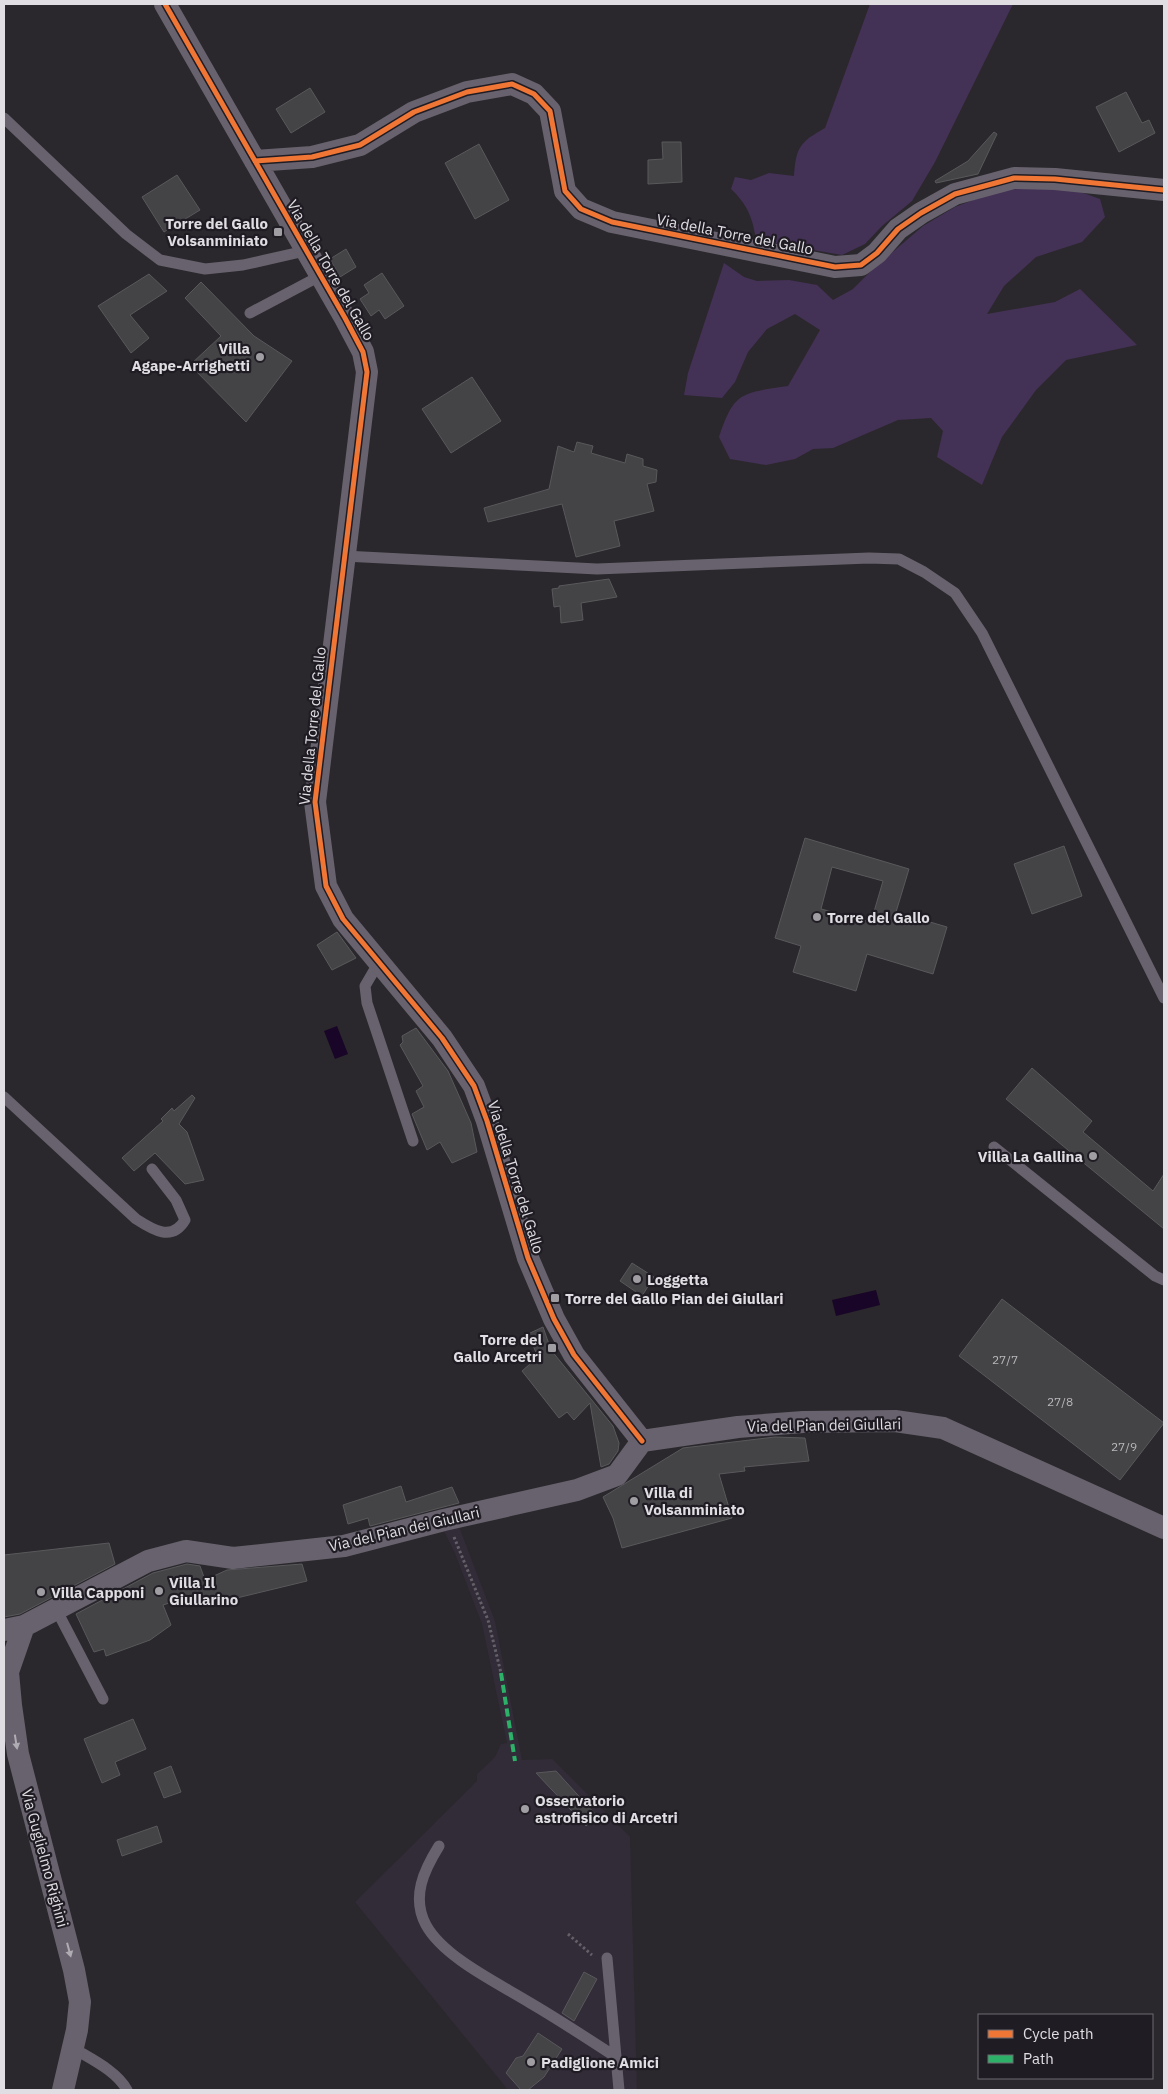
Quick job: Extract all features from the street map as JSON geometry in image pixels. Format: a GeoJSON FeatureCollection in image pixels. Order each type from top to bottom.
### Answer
{"type":"FeatureCollection","features":[{"type":"Feature","properties":{"kind":"street","name":"Via della Torre del Gallo"},"geometry":{"type":"LineString","coordinates":[[165,4],[363,352],[368,372],[315,802],[326,886],[343,919],[442,1038],[474,1086],[487,1121],[528,1258],[550,1310],[574,1355],[642,1441]]}},
{"type":"Feature","properties":{"kind":"street","name":"Via della Torre del Gallo"},"geometry":{"type":"LineString","coordinates":[[255,161],[312,157],[360,145],[414,112],[467,92],[512,84],[534,94],[550,111],[565,191],[581,209],[612,222],[836,267],[861,265],[877,253],[898,229],[921,213],[955,194],[1014,178],[1055,179],[1164,190]]}},
{"type":"Feature","properties":{"kind":"street","name":"Via del Pian dei Giullari"},"geometry":{"type":"LineString","coordinates":[[14,1628],[56,1609],[148,1561],[186,1551],[233,1558],[344,1546],[455,1517],[577,1490],[617,1475],[642,1441],[738,1427],[803,1422],[895,1421],[943,1428],[1164,1528]]}},
{"type":"Feature","properties":{"kind":"street","name":"Via Guglielmo Righini"},"geometry":{"type":"LineString","coordinates":[[14,1628],[8,1672],[18,1754],[74,1970],[80,2002],[73,2048],[63,2090]]}},
{"type":"Feature","properties":{"kind":"lane"},"geometry":{"type":"LineString","coordinates":[[4,118],[126,234],[160,260],[205,269],[243,265],[305,250]]}},
{"type":"Feature","properties":{"kind":"lane"},"geometry":{"type":"LineString","coordinates":[[250,313],[320,276]]}},
{"type":"Feature","properties":{"kind":"lane"},"geometry":{"type":"LineString","coordinates":[[344,556],[597,569],[869,558],[899,559],[924,572],[955,593],[982,633],[1164,998]]}},
{"type":"Feature","properties":{"kind":"lane"},"geometry":{"type":"LineString","coordinates":[[379,962],[365,986],[367,1002],[413,1141]]}},
{"type":"Feature","properties":{"kind":"lane"},"geometry":{"type":"LineString","coordinates":[[4,1097],[136,1219],[156,1231],[168,1234],[181,1226],[185,1220],[176,1200],[152,1169]]}},
{"type":"Feature","properties":{"kind":"lane"},"geometry":{"type":"LineString","coordinates":[[994,1147],[1155,1276],[1164,1280]]}},
{"type":"Feature","properties":{"kind":"lane"},"geometry":{"type":"LineString","coordinates":[[56,1609],[103,1699]]}},
{"type":"Feature","properties":{"kind":"lane"},"geometry":{"type":"LineString","coordinates":[[439,1846],[425,1868],[419,1887],[420,1904],[425,1924],[436,1939],[462,1961],[616,2057]]}},
{"type":"Feature","properties":{"kind":"lane"},"geometry":{"type":"LineString","coordinates":[[602,1959],[619,2090]]}},
{"type":"Feature","properties":{"kind":"lane"},"geometry":{"type":"LineString","coordinates":[[73,2048],[107,2069],[121,2081],[127,2090]]}},
{"type":"Feature","properties":{"kind":"path"},"geometry":{"type":"LineString","coordinates":[[452,1534],[460,1548],[488,1620],[501,1673]]}},
{"type":"Feature","properties":{"kind":"path"},"geometry":{"type":"LineString","coordinates":[[568,1934],[602,1959]]}},
{"type":"Feature","properties":{"kind":"shaded area"},"geometry":{"type":"Polygon","coordinates":[[[870,4],[1013,4],[935,162],[912,201],[882,226],[865,244],[842,255],[756,240],[748,212],[741,200],[731,189],[735,177],[751,180],[769,173],[794,176],[796,158],[801,146],[810,137],[825,128],[870,4]]]}},
{"type":"Feature","properties":{"kind":"shaded area"},"geometry":{"type":"Polygon","coordinates":[[[1053,187],[1075,190],[1100,199],[1105,217],[1082,242],[1036,257],[1004,286],[987,314],[1055,302],[1080,289],[1137,345],[1066,360],[1036,390],[1002,437],[982,485],[937,457],[943,431],[931,418],[898,420],[833,448],[813,449],[795,459],[766,465],[730,459],[719,437],[724,422],[735,402],[750,393],[788,386],[820,330],[795,314],[767,329],[748,352],[735,382],[722,398],[684,395],[688,373],[724,263],[744,277],[757,281],[789,280],[817,285],[833,300],[853,289],[923,226],[955,207],[999,190],[1053,187]]]}},
{"type":"Feature","properties":{"kind":"shaded area"},"geometry":{"type":"Polygon","coordinates":[[[337,1026],[348,1054],[335,1059],[324,1031],[337,1026]]]}},
{"type":"Feature","properties":{"kind":"shaded area"},"geometry":{"type":"Polygon","coordinates":[[[876,1290],[880,1305],[836,1316],[832,1300],[876,1290]]]}},
{"type":"Feature","properties":{"kind":"shaded area","name":"Osservatorio astrofisico di Arcetri"},"geometry":{"type":"Polygon","coordinates":[[[458,1524],[495,1621],[522,1760],[552,1759],[630,1837],[637,2090],[508,2090],[355,1902],[477,1781],[477,1774],[495,1757],[501,1744],[507,1743],[482,1624],[454,1551],[442,1527],[458,1524]]]}},
{"type":"Feature","properties":{"kind":"building"},"geometry":{"type":"Polygon","coordinates":[[[310,88],[325,112],[291,133],[276,109],[310,88]]]}},
{"type":"Feature","properties":{"kind":"building"},"geometry":{"type":"Polygon","coordinates":[[[1126,92],[1142,123],[1149,120],[1155,133],[1119,152],[1096,107],[1126,92]]]}},
{"type":"Feature","properties":{"kind":"building"},"geometry":{"type":"Polygon","coordinates":[[[994,132],[997,134],[978,174],[936,183],[935,181],[968,161],[994,132]]]}},
{"type":"Feature","properties":{"kind":"building"},"geometry":{"type":"Polygon","coordinates":[[[662,142],[681,142],[682,182],[648,184],[648,160],[663,159],[662,142]]]}},
{"type":"Feature","properties":{"kind":"building"},"geometry":{"type":"Polygon","coordinates":[[[479,144],[509,200],[475,219],[445,163],[479,144]]]}},
{"type":"Feature","properties":{"kind":"building"},"geometry":{"type":"Polygon","coordinates":[[[177,175],[200,210],[164,232],[142,197],[177,175]]]}},
{"type":"Feature","properties":{"kind":"building"},"geometry":{"type":"Polygon","coordinates":[[[346,249],[356,267],[340,277],[330,259],[346,249]]]}},
{"type":"Feature","properties":{"kind":"building"},"geometry":{"type":"Polygon","coordinates":[[[382,273],[404,306],[385,319],[379,310],[371,316],[360,299],[369,293],[364,285],[382,273]]]}},
{"type":"Feature","properties":{"kind":"building"},"geometry":{"type":"Polygon","coordinates":[[[149,274],[167,291],[130,315],[149,338],[131,353],[98,306],[149,274]]]}},
{"type":"Feature","properties":{"kind":"building","name":"Villa Agape-Arrighetti"},"geometry":{"type":"Polygon","coordinates":[[[201,282],[254,336],[292,361],[246,422],[190,365],[221,336],[185,298],[201,282]]]}},
{"type":"Feature","properties":{"kind":"building"},"geometry":{"type":"Polygon","coordinates":[[[472,377],[501,421],[451,453],[422,409],[472,377]]]}},
{"type":"Feature","properties":{"kind":"building"},"geometry":{"type":"Polygon","coordinates":[[[577,442],[593,446],[591,453],[625,463],[627,454],[643,459],[643,466],[657,470],[656,482],[647,484],[654,511],[614,521],[620,546],[576,557],[562,504],[488,522],[484,508],[549,489],[558,446],[574,452],[577,442]]]}},
{"type":"Feature","properties":{"kind":"building"},"geometry":{"type":"Polygon","coordinates":[[[609,579],[617,597],[581,603],[583,620],[561,623],[560,606],[554,607],[552,589],[559,588],[559,586],[609,579]]]}},
{"type":"Feature","properties":{"kind":"building","name":"Torre del Gallo"},"geometry":{"type":"Polygon","coordinates":[[[805,838],[909,869],[896,912],[947,927],[933,974],[867,954],[856,991],[793,972],[801,946],[775,938],[805,838]],[[832,867],[821,909],[871,922],[883,881],[832,867]]]}},
{"type":"Feature","properties":{"kind":"building"},"geometry":{"type":"Polygon","coordinates":[[[1064,846],[1082,896],[1032,914],[1014,864],[1064,846]]]}},
{"type":"Feature","properties":{"kind":"building"},"geometry":{"type":"Polygon","coordinates":[[[337,932],[356,958],[332,970],[317,945],[337,932]]]}},
{"type":"Feature","properties":{"kind":"building"},"geometry":{"type":"Polygon","coordinates":[[[416,1028],[448,1071],[471,1123],[477,1152],[452,1163],[440,1142],[427,1150],[412,1114],[424,1107],[416,1091],[423,1086],[400,1045],[403,1042],[402,1036],[416,1028]]]}},
{"type":"Feature","properties":{"kind":"building","name":"Villa La Gallina"},"geometry":{"type":"Polygon","coordinates":[[[1032,1068],[1092,1121],[1083,1132],[1153,1191],[1164,1174],[1164,1229],[1006,1099],[1032,1068]]]}},
{"type":"Feature","properties":{"kind":"building"},"geometry":{"type":"Polygon","coordinates":[[[192,1095],[195,1098],[179,1124],[187,1132],[204,1180],[185,1184],[155,1153],[134,1171],[122,1158],[163,1121],[161,1119],[172,1108],[174,1111],[192,1095]]]}},
{"type":"Feature","properties":{"kind":"building","name":"Loggetta"},"geometry":{"type":"Polygon","coordinates":[[[632,1263],[654,1277],[642,1296],[620,1281],[632,1263]]]}},
{"type":"Feature","properties":{"kind":"building"},"geometry":{"type":"Polygon","coordinates":[[[1002,1299],[1164,1423],[1120,1480],[959,1356],[1002,1299]]]}},
{"type":"Feature","properties":{"kind":"building"},"geometry":{"type":"Polygon","coordinates":[[[543,1327],[551,1350],[613,1426],[619,1443],[618,1451],[609,1464],[601,1467],[590,1403],[574,1420],[567,1412],[559,1418],[522,1371],[538,1357],[528,1334],[543,1327]]]}},
{"type":"Feature","properties":{"kind":"building"},"geometry":{"type":"Polygon","coordinates":[[[775,1437],[805,1438],[809,1461],[744,1467],[745,1471],[719,1474],[732,1518],[622,1548],[613,1518],[603,1497],[683,1448],[775,1437]]]}},
{"type":"Feature","properties":{"kind":"building"},"geometry":{"type":"Polygon","coordinates":[[[401,1486],[406,1502],[452,1487],[459,1503],[370,1526],[368,1518],[348,1524],[343,1505],[401,1486]]]}},
{"type":"Feature","properties":{"kind":"building","name":"Villa Capponi"},"geometry":{"type":"Polygon","coordinates":[[[109,1543],[115,1564],[20,1614],[4,1617],[4,1555],[109,1543]]]}},
{"type":"Feature","properties":{"kind":"building"},"geometry":{"type":"Polygon","coordinates":[[[187,1564],[200,1566],[205,1580],[227,1570],[302,1564],[307,1581],[212,1604],[211,1597],[199,1599],[191,1596],[163,1605],[171,1625],[150,1640],[106,1656],[104,1649],[94,1652],[76,1614],[153,1573],[187,1564]]]}},
{"type":"Feature","properties":{"kind":"building"},"geometry":{"type":"Polygon","coordinates":[[[133,1719],[146,1749],[115,1762],[120,1775],[102,1783],[84,1739],[133,1719]]]}},
{"type":"Feature","properties":{"kind":"building"},"geometry":{"type":"Polygon","coordinates":[[[171,1766],[181,1792],[164,1798],[154,1773],[171,1766]]]}},
{"type":"Feature","properties":{"kind":"building"},"geometry":{"type":"Polygon","coordinates":[[[556,1771],[597,1816],[586,1826],[536,1773],[556,1771]]]}},
{"type":"Feature","properties":{"kind":"building"},"geometry":{"type":"Polygon","coordinates":[[[157,1826],[162,1842],[122,1856],[117,1840],[157,1826]]]}},
{"type":"Feature","properties":{"kind":"building"},"geometry":{"type":"Polygon","coordinates":[[[584,1972],[597,1979],[574,2021],[562,2013],[584,1972]]]}},
{"type":"Feature","properties":{"kind":"building","name":"Padiglione Amici"},"geometry":{"type":"Polygon","coordinates":[[[538,2033],[562,2049],[544,2077],[528,2090],[521,2090],[506,2073],[516,2058],[523,2056],[538,2033]]]}},
{"type":"Feature","properties":{"kind":"marked path"},"geometry":{"type":"LineString","coordinates":[[501,1673],[515,1761]]}},
{"type":"Feature","properties":{"kind":"cycle path"},"geometry":{"type":"LineString","coordinates":[[165,4],[345,318],[363,352],[367,372],[315,802],[326,886],[343,919],[442,1038],[474,1086],[487,1121],[528,1258],[554,1319],[574,1355],[642,1441]]}},
{"type":"Feature","properties":{"kind":"cycle path"},"geometry":{"type":"LineString","coordinates":[[255,161],[312,157],[360,145],[414,112],[467,92],[512,84],[534,94],[550,111],[565,191],[581,209],[612,222],[835,267],[861,265],[877,253],[898,229],[921,213],[955,194],[1014,178],[1055,179],[1164,190]]}},
{"type":"Feature","properties":{"kind":"place","name":"Torre del Gallo Volsanminiato"},"geometry":{"type":"Point","coordinates":[278,232]}},
{"type":"Feature","properties":{"kind":"place","name":"Villa Agape-Arrighetti"},"geometry":{"type":"Point","coordinates":[260,357]}},
{"type":"Feature","properties":{"kind":"place","name":"Torre del Gallo"},"geometry":{"type":"Point","coordinates":[817,917]}},
{"type":"Feature","properties":{"kind":"place","name":"Villa La Gallina"},"geometry":{"type":"Point","coordinates":[1093,1156]}},
{"type":"Feature","properties":{"kind":"place","name":"Loggetta"},"geometry":{"type":"Point","coordinates":[637,1279]}},
{"type":"Feature","properties":{"kind":"place","name":"Torre del Gallo Pian dei Giullari"},"geometry":{"type":"Point","coordinates":[555,1298]}},
{"type":"Feature","properties":{"kind":"place","name":"Torre del Gallo Arcetri"},"geometry":{"type":"Point","coordinates":[552,1348]}},
{"type":"Feature","properties":{"kind":"place","name":"Villa di Volsanminiato"},"geometry":{"type":"Point","coordinates":[634,1501]}},
{"type":"Feature","properties":{"kind":"place","name":"Villa Il Giullarino"},"geometry":{"type":"Point","coordinates":[159,1591]}},
{"type":"Feature","properties":{"kind":"place","name":"Villa Capponi"},"geometry":{"type":"Point","coordinates":[41,1592]}},
{"type":"Feature","properties":{"kind":"place","name":"Osservatorio astrofisico di Arcetri"},"geometry":{"type":"Point","coordinates":[525,1809]}},
{"type":"Feature","properties":{"kind":"place","name":"Padiglione Amici"},"geometry":{"type":"Point","coordinates":[531,2062]}}]}
